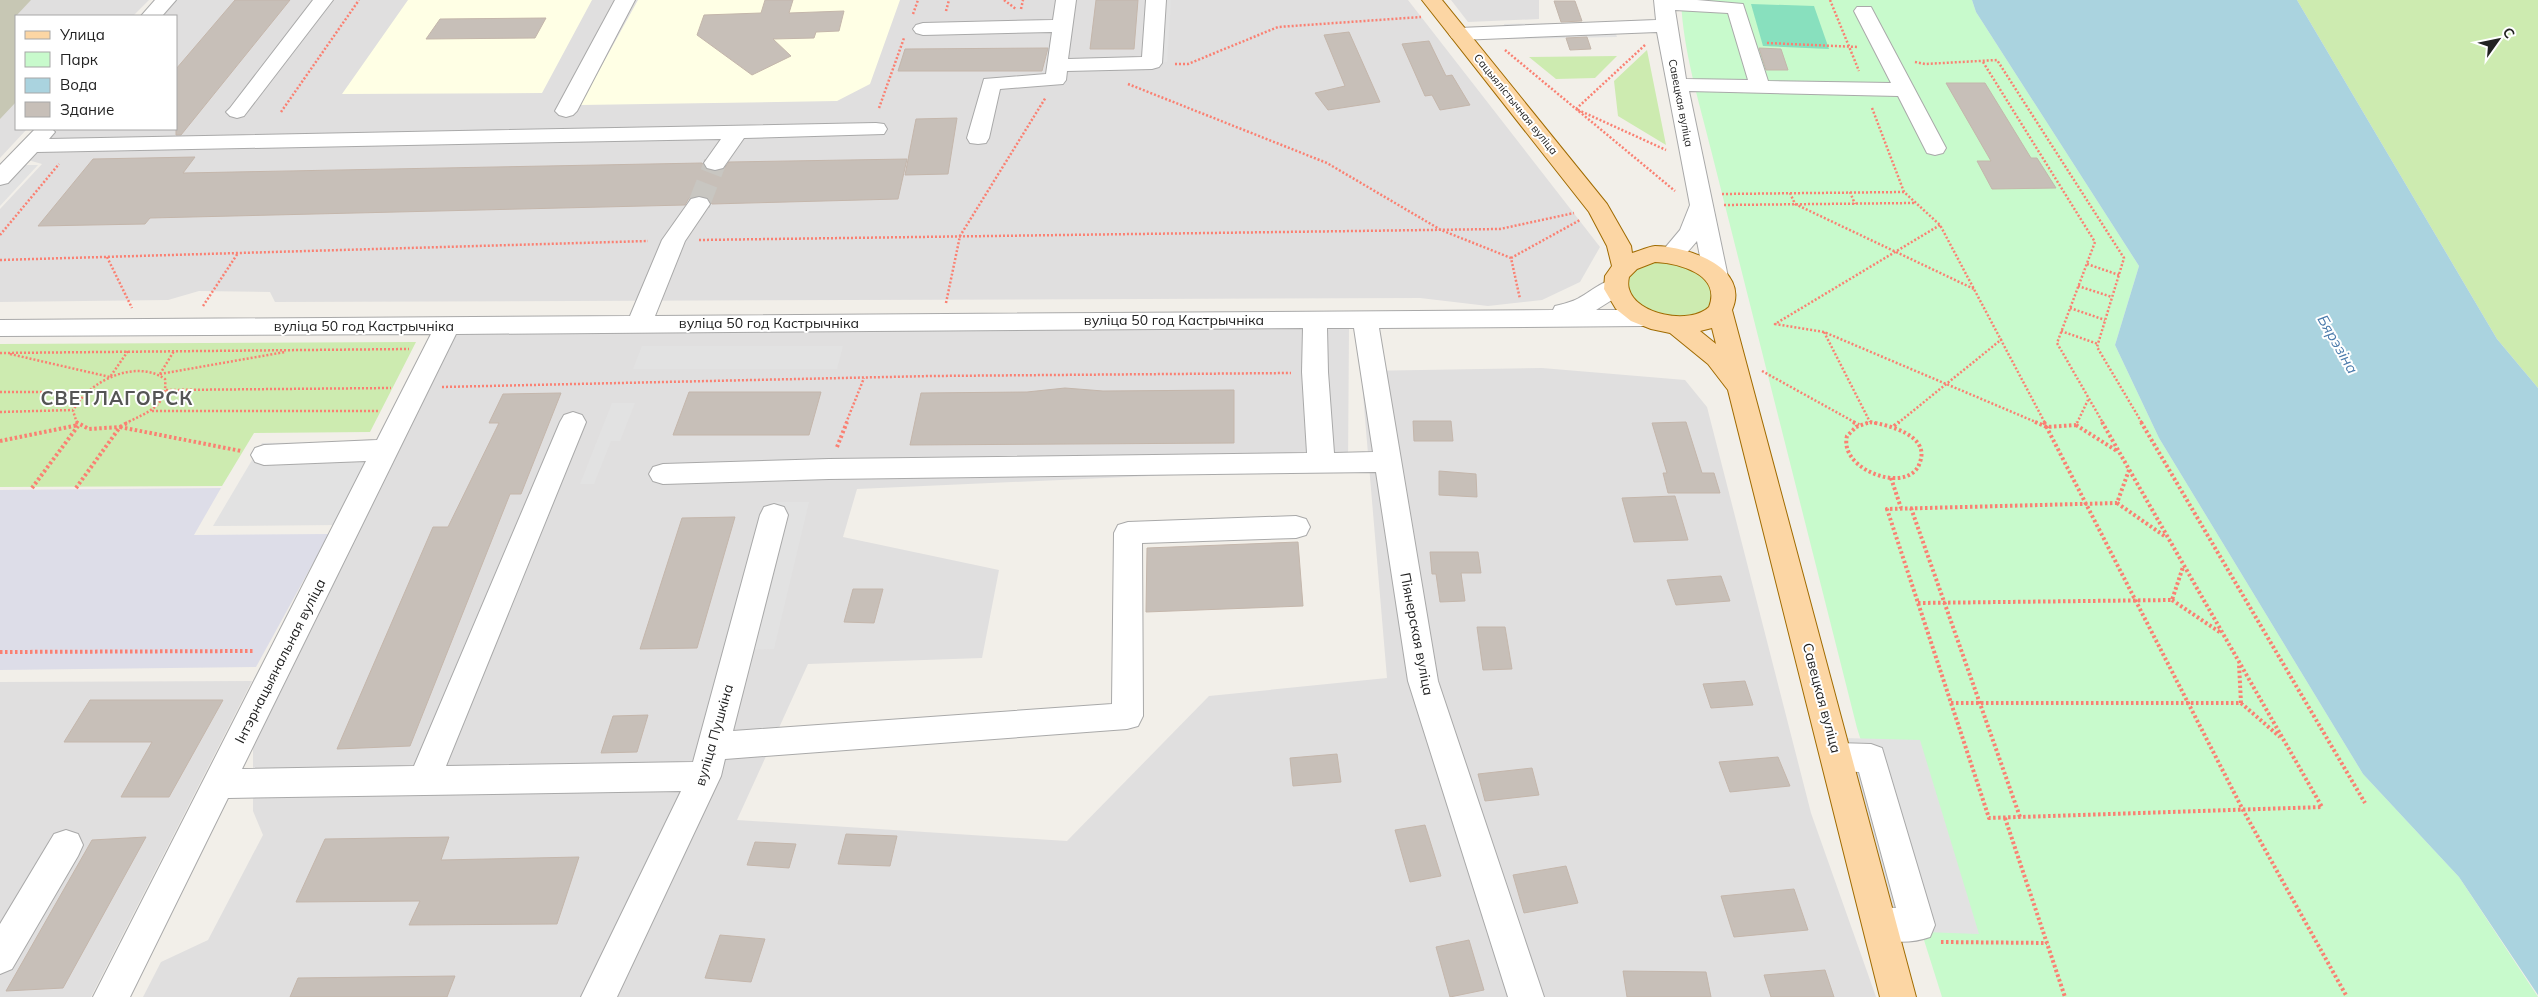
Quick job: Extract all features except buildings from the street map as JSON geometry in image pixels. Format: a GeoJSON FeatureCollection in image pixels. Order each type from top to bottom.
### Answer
{"type":"FeatureCollection","features":[{"type":"Feature","properties":{"kind":"main road","name":"Сацыялістычная вуліца"},"geometry":{"type":"LineString","coordinates":[[1428,9],[1459,34],[1587,212],[1616,239],[1623,256],[1619,276]]}},
{"type":"Feature","properties":{"kind":"main road","name":"Сацыялістычная вуліца"},"geometry":{"type":"LineString","coordinates":[[1587,212],[1662,255]]}},
{"type":"Feature","properties":{"kind":"main road"},"geometry":{"type":"LineString","coordinates":[[1662,255],[1704,267],[1716,277],[1725,300],[1720,311],[1710,319],[1696,325],[1678,326],[1643,318],[1629,309],[1620,298],[1619,276],[1636,258],[1662,255]]}},
{"type":"Feature","properties":{"kind":"main road","name":"Савецкая вуліца"},"geometry":{"type":"LineString","coordinates":[[1720,311],[1837,756]]}},
{"type":"Feature","properties":{"kind":"main road","name":"Савецкая вуліца"},"geometry":{"type":"LineString","coordinates":[[1678,326],[1717,358],[1729,374],[1743,399]]}},
{"type":"Feature","properties":{"kind":"main road"},"geometry":{"type":"LineString","coordinates":[[1880,924],[1898,997]]}},
{"type":"Feature","properties":{"kind":"street"},"geometry":{"type":"LineString","coordinates":[[152,15],[166,0]]}},
{"type":"Feature","properties":{"kind":"street"},"geometry":{"type":"LineString","coordinates":[[237,112],[323,0]]}},
{"type":"Feature","properties":{"kind":"street"},"geometry":{"type":"LineString","coordinates":[[566,111],[625,0]]}},
{"type":"Feature","properties":{"kind":"street"},"geometry":{"type":"LineString","coordinates":[[1056,72],[1066,0]]}},
{"type":"Feature","properties":{"kind":"street"},"geometry":{"type":"LineString","coordinates":[[978,138],[991,83],[1056,72],[1152,62],[1156,0]]}},
{"type":"Feature","properties":{"kind":"street"},"geometry":{"type":"LineString","coordinates":[[1664,2],[1736,8],[1760,87]]}},
{"type":"Feature","properties":{"kind":"street","name":"Савецкая вуліца"},"geometry":{"type":"LineString","coordinates":[[1664,2],[1666,26],[1693,162],[1694,199],[1716,277]]}},
{"type":"Feature","properties":{"kind":"street"},"geometry":{"type":"LineString","coordinates":[[1864,11],[1935,148]]}},
{"type":"Feature","properties":{"kind":"street"},"geometry":{"type":"LineString","coordinates":[[913,29],[1062,26]]}},
{"type":"Feature","properties":{"kind":"street"},"geometry":{"type":"LineString","coordinates":[[1459,34],[1666,26]]}},
{"type":"Feature","properties":{"kind":"street"},"geometry":{"type":"LineString","coordinates":[[1677,85],[1906,90]]}},
{"type":"Feature","properties":{"kind":"street"},"geometry":{"type":"LineString","coordinates":[[0,178],[31,146],[51,137],[737,132],[877,119]]}},
{"type":"Feature","properties":{"kind":"street"},"geometry":{"type":"LineString","coordinates":[[715,163],[737,132]]}},
{"type":"Feature","properties":{"kind":"street"},"geometry":{"type":"LineString","coordinates":[[1662,255],[1691,233],[1694,199]]}},
{"type":"Feature","properties":{"kind":"street"},"geometry":{"type":"LineString","coordinates":[[639,324],[674,240],[699,204]]}},
{"type":"Feature","properties":{"kind":"street","name":"вуліца 50 год Кастрычніка"},"geometry":{"type":"LineString","coordinates":[[0,328],[1365,319],[1529,311],[1586,305],[1619,276]]}},
{"type":"Feature","properties":{"kind":"street","name":"вуліца 50 год Кастрычніка"},"geometry":{"type":"LineString","coordinates":[[1529,311],[1643,318]]}},
{"type":"Feature","properties":{"kind":"street","name":"Піянерская вуліца"},"geometry":{"type":"LineString","coordinates":[[1365,319],[1423,681],[1526,997]]}},
{"type":"Feature","properties":{"kind":"street"},"geometry":{"type":"LineString","coordinates":[[1315,320],[1315,372],[1321,463]]}},
{"type":"Feature","properties":{"kind":"street","name":"Інтэрнацыянальная вуліца"},"geometry":{"type":"LineString","coordinates":[[111,997],[448,325]]}},
{"type":"Feature","properties":{"kind":"street"},"geometry":{"type":"LineString","coordinates":[[424,780],[573,422]]}},
{"type":"Feature","properties":{"kind":"street"},"geometry":{"type":"LineString","coordinates":[[264,455],[386,450]]}},
{"type":"Feature","properties":{"kind":"street"},"geometry":{"type":"LineString","coordinates":[[663,474],[829,469],[1388,462]]}},
{"type":"Feature","properties":{"kind":"street","name":"вуліца Пушкіна"},"geometry":{"type":"LineString","coordinates":[[599,997],[705,776],[774,516]]}},
{"type":"Feature","properties":{"kind":"street"},"geometry":{"type":"LineString","coordinates":[[713,746],[1127,716],[1128,533],[1296,527]]}},
{"type":"Feature","properties":{"kind":"street"},"geometry":{"type":"LineString","coordinates":[[1837,756],[1871,758],[1918,925],[1880,924]]}},
{"type":"Feature","properties":{"kind":"street"},"geometry":{"type":"LineString","coordinates":[[218,784],[705,776]]}},
{"type":"Feature","properties":{"kind":"street"},"geometry":{"type":"LineString","coordinates":[[0,957],[66,844]]}},
{"type":"Feature","properties":{"kind":"path"},"geometry":{"type":"LineString","coordinates":[[281,112],[359,0]]}},
{"type":"Feature","properties":{"kind":"path"},"geometry":{"type":"LineString","coordinates":[[877,119],[913,29],[918,0]]}},
{"type":"Feature","properties":{"kind":"path"},"geometry":{"type":"LineString","coordinates":[[1830,0],[1850,45],[1904,192],[1940,225],[2002,339],[2243,810],[2347,997]]}},
{"type":"Feature","properties":{"kind":"path"},"geometry":{"type":"LineString","coordinates":[[1152,62],[1188,64],[1278,27],[1428,9]]}},
{"type":"Feature","properties":{"kind":"path"},"geometry":{"type":"LineString","coordinates":[[1576,109],[1666,26]]}},
{"type":"Feature","properties":{"kind":"path"},"geometry":{"type":"LineString","coordinates":[[1484,33],[1576,109],[1694,199],[1794,204],[1916,203]]}},
{"type":"Feature","properties":{"kind":"path"},"geometry":{"type":"LineString","coordinates":[[2168,538],[2117,503],[2087,506],[1887,508],[1989,818],[2322,807],[2057,344],[2095,242],[1983,62],[1997,60],[2124,258],[2098,347],[2365,803]]}},
{"type":"Feature","properties":{"kind":"path"},"geometry":{"type":"LineString","coordinates":[[945,306],[960,236],[1056,72]]}},
{"type":"Feature","properties":{"kind":"path"},"geometry":{"type":"LineString","coordinates":[[1127,83],[1327,164],[1441,230],[1511,258],[1529,311]]}},
{"type":"Feature","properties":{"kind":"path"},"geometry":{"type":"LineString","coordinates":[[1576,109],[1693,162]]}},
{"type":"Feature","properties":{"kind":"path"},"geometry":{"type":"LineString","coordinates":[[0,235],[64,158],[51,137]]}},
{"type":"Feature","properties":{"kind":"path"},"geometry":{"type":"LineString","coordinates":[[1850,192],[1855,204]]}},
{"type":"Feature","properties":{"kind":"path"},"geometry":{"type":"LineString","coordinates":[[1694,199],[1790,193],[1904,192]]}},
{"type":"Feature","properties":{"kind":"path"},"geometry":{"type":"LineString","coordinates":[[1790,193],[1794,204],[1894,253],[1975,289]]}},
{"type":"Feature","properties":{"kind":"path"},"geometry":{"type":"LineString","coordinates":[[0,260],[674,240],[1500,229],[1587,212]]}},
{"type":"Feature","properties":{"kind":"path"},"geometry":{"type":"LineString","coordinates":[[1511,258],[1579,222],[1587,212]]}},
{"type":"Feature","properties":{"kind":"path"},"geometry":{"type":"LineString","coordinates":[[1940,225],[1775,324],[1824,332],[2047,427],[2076,425],[2119,452]]}},
{"type":"Feature","properties":{"kind":"path"},"geometry":{"type":"LineString","coordinates":[[2087,264],[2119,275]]}},
{"type":"Feature","properties":{"kind":"path"},"geometry":{"type":"LineString","coordinates":[[2078,286],[2112,297]]}},
{"type":"Feature","properties":{"kind":"path"},"geometry":{"type":"LineString","coordinates":[[2070,308],[2105,320]]}},
{"type":"Feature","properties":{"kind":"path"},"geometry":{"type":"LineString","coordinates":[[2061,331],[2098,344]]}},
{"type":"Feature","properties":{"kind":"path"},"geometry":{"type":"LineString","coordinates":[[1824,332],[1870,422]]}},
{"type":"Feature","properties":{"kind":"path"},"geometry":{"type":"LineString","coordinates":[[1894,426],[1949,384],[2002,339]]}},
{"type":"Feature","properties":{"kind":"path"},"geometry":{"type":"LineString","coordinates":[[78,425],[73,419],[73,410],[86,392],[110,377],[138,370],[160,374],[331,344]]}},
{"type":"Feature","properties":{"kind":"path"},"geometry":{"type":"LineString","coordinates":[[5,353],[417,349]]}},
{"type":"Feature","properties":{"kind":"path"},"geometry":{"type":"LineString","coordinates":[[0,352],[110,377]]}},
{"type":"Feature","properties":{"kind":"path"},"geometry":{"type":"LineString","coordinates":[[166,390],[417,388],[864,378],[1315,372]]}},
{"type":"Feature","properties":{"kind":"path"},"geometry":{"type":"LineString","coordinates":[[76,488],[119,427],[151,411],[162,400],[166,390],[166,381],[160,374]]}},
{"type":"Feature","properties":{"kind":"path"},"geometry":{"type":"LineString","coordinates":[[829,469],[864,378]]}},
{"type":"Feature","properties":{"kind":"path"},"geometry":{"type":"LineString","coordinates":[[0,392],[86,392]]}},
{"type":"Feature","properties":{"kind":"path"},"geometry":{"type":"LineString","coordinates":[[2076,425],[2089,400]]}},
{"type":"Feature","properties":{"kind":"path"},"geometry":{"type":"LineString","coordinates":[[0,412],[73,410]]}},
{"type":"Feature","properties":{"kind":"path"},"geometry":{"type":"LineString","coordinates":[[151,411],[386,411]]}},
{"type":"Feature","properties":{"kind":"path"},"geometry":{"type":"LineString","coordinates":[[1870,422],[1894,426],[1915,440],[1921,449],[1923,458],[1921,467],[1914,473],[1903,477],[1891,478],[1866,470],[1849,454],[1845,445],[1846,437],[1851,430],[1870,422]]}},
{"type":"Feature","properties":{"kind":"path"},"geometry":{"type":"LineString","coordinates":[[32,488],[78,425]]}},
{"type":"Feature","properties":{"kind":"path"},"geometry":{"type":"LineString","coordinates":[[0,441],[78,425],[96,430],[119,427],[264,455]]}},
{"type":"Feature","properties":{"kind":"path"},"geometry":{"type":"LineString","coordinates":[[2117,503],[2129,470]]}},
{"type":"Feature","properties":{"kind":"path"},"geometry":{"type":"LineString","coordinates":[[1891,478],[1901,508]]}},
{"type":"Feature","properties":{"kind":"path"},"geometry":{"type":"LineString","coordinates":[[1911,508],[2020,817]]}},
{"type":"Feature","properties":{"kind":"path"},"geometry":{"type":"LineString","coordinates":[[2172,600],[2184,566]]}},
{"type":"Feature","properties":{"kind":"path"},"geometry":{"type":"LineString","coordinates":[[1918,604],[2172,600],[2223,634]]}},
{"type":"Feature","properties":{"kind":"path"},"geometry":{"type":"LineString","coordinates":[[0,652],[285,651]]}},
{"type":"Feature","properties":{"kind":"path"},"geometry":{"type":"LineString","coordinates":[[2239,663],[2241,703]]}},
{"type":"Feature","properties":{"kind":"path"},"geometry":{"type":"LineString","coordinates":[[1952,704],[2241,703],[2283,739]]}},
{"type":"Feature","properties":{"kind":"path"},"geometry":{"type":"LineString","coordinates":[[2004,818],[2065,997]]}},
{"type":"Feature","properties":{"kind":"path"},"geometry":{"type":"LineString","coordinates":[[1937,942],[2046,943]]}},
{"type":"Feature","properties":{"kind":"shaded area"},"geometry":{"type":"Polygon","coordinates":[[[0,0],[149,0],[134,15],[15,15],[15,130],[26,130],[0,158],[0,0]]]}},
{"type":"Feature","properties":{"kind":"shaded area"},"geometry":{"type":"Polygon","coordinates":[[[0,0],[31,0],[15,15],[15,103],[0,119],[0,0]]]}},
{"type":"Feature","properties":{"kind":"shaded area"},"geometry":{"type":"Polygon","coordinates":[[[175,0],[1408,0],[1600,247],[1580,282],[1542,300],[1488,306],[1420,298],[275,302],[270,292],[199,291],[168,300],[0,302],[0,209],[42,164],[28,160],[56,130],[178,130],[178,15],[161,15],[175,0]]]}},
{"type":"Feature","properties":{"kind":"shaded area"},"geometry":{"type":"Polygon","coordinates":[[[408,0],[592,0],[542,93],[342,94],[408,0]]]}},
{"type":"Feature","properties":{"kind":"shaded area"},"geometry":{"type":"Polygon","coordinates":[[[638,0],[900,0],[870,84],[837,101],[580,105],[638,0]]]}},
{"type":"Feature","properties":{"kind":"shaded area"},"geometry":{"type":"Polygon","coordinates":[[[1158,0],[1171,0],[1167,62],[1153,63],[1158,0]]]}},
{"type":"Feature","properties":{"kind":"shaded area"},"geometry":{"type":"Polygon","coordinates":[[[1451,0],[1539,0],[1539,19],[1468,22],[1451,0]]]}},
{"type":"Feature","properties":{"kind":"shaded area"},"geometry":{"type":"Polygon","coordinates":[[[1611,22],[1617,37],[1508,39],[1504,24],[1611,22]]]}},
{"type":"Feature","properties":{"kind":"shaded area"},"geometry":{"type":"Polygon","coordinates":[[[13,165],[38,165],[0,206],[0,178],[13,165]]]}},
{"type":"Feature","properties":{"kind":"shaded area"},"geometry":{"type":"Polygon","coordinates":[[[475,326],[1349,328],[1348,467],[857,489],[843,537],[999,570],[982,658],[808,664],[737,820],[1067,841],[1209,696],[1387,678],[1361,371],[1542,368],[1685,380],[1707,407],[1811,813],[1876,997],[143,997],[161,962],[208,940],[263,835],[253,811],[253,741],[455,334],[475,326]]]}},
{"type":"Feature","properties":{"kind":"shaded area"},"geometry":{"type":"Polygon","coordinates":[[[642,346],[843,346],[837,369],[633,369],[642,346]]]}},
{"type":"Feature","properties":{"kind":"shaded area"},"geometry":{"type":"Polygon","coordinates":[[[612,403],[635,403],[620,441],[611,441],[594,484],[580,484],[612,403]]]}},
{"type":"Feature","properties":{"kind":"shaded area"},"geometry":{"type":"Polygon","coordinates":[[[381,442],[338,525],[213,526],[262,443],[381,442]]]}},
{"type":"Feature","properties":{"kind":"shaded area"},"geometry":{"type":"Polygon","coordinates":[[[221,488],[194,535],[329,534],[256,667],[0,670],[0,490],[221,488]]]}},
{"type":"Feature","properties":{"kind":"shaded area"},"geometry":{"type":"Polygon","coordinates":[[[772,502],[809,502],[774,649],[734,650],[772,502]]]}},
{"type":"Feature","properties":{"kind":"shaded area"},"geometry":{"type":"Polygon","coordinates":[[[252,681],[91,997],[0,997],[0,682],[252,681]]]}},
{"type":"Feature","properties":{"kind":"shaded area"},"geometry":{"type":"Polygon","coordinates":[[[1844,738],[1920,740],[1979,934],[1896,931],[1844,738]]]}},
{"type":"Feature","properties":{"kind":"green space"},"geometry":{"type":"Polygon","coordinates":[[[1681,0],[1972,0],[1976,12],[2139,266],[2115,345],[2159,438],[2363,774],[2459,877],[2538,997],[1942,997],[1857,728],[1688,57],[1681,0]]]}},
{"type":"Feature","properties":{"kind":"green space"},"geometry":{"type":"Polygon","coordinates":[[[2297,0],[2538,0],[2538,388],[2497,339],[2297,0]]]}},
{"type":"Feature","properties":{"kind":"green space"},"geometry":{"type":"Polygon","coordinates":[[[1751,4],[1814,6],[1829,49],[1763,46],[1751,4]]]}},
{"type":"Feature","properties":{"kind":"green space"},"geometry":{"type":"Polygon","coordinates":[[[1647,50],[1666,145],[1618,116],[1614,81],[1647,50]]]}},
{"type":"Feature","properties":{"kind":"green space"},"geometry":{"type":"Polygon","coordinates":[[[1617,56],[1595,78],[1556,79],[1529,57],[1617,56]]]}},
{"type":"Feature","properties":{"kind":"green space"},"geometry":{"type":"Polygon","coordinates":[[[1658,261],[1683,265],[1696,272],[1713,291],[1709,306],[1693,316],[1681,317],[1655,313],[1635,302],[1628,293],[1626,280],[1637,267],[1658,261]]]}},
{"type":"Feature","properties":{"kind":"green space"},"geometry":{"type":"Polygon","coordinates":[[[416,342],[370,432],[254,433],[222,486],[0,487],[0,344],[416,342]]]}},
{"type":"Feature","properties":{"kind":"water","name":"Бярэзіна"},"geometry":{"type":"Polygon","coordinates":[[[1972,0],[2297,0],[2497,339],[2538,388],[2538,995],[2459,877],[2363,774],[2159,438],[2115,345],[2139,266],[1976,12],[1972,0]]]}},
{"type":"Feature","properties":{"kind":"tunnel"},"geometry":{"type":"LineString","coordinates":[[699,204],[715,163]]}},
{"type":"Feature","properties":{"kind":"district","name":"СВЕТЛАГОРСК"},"geometry":{"type":"Point","coordinates":[117,398]}}]}
